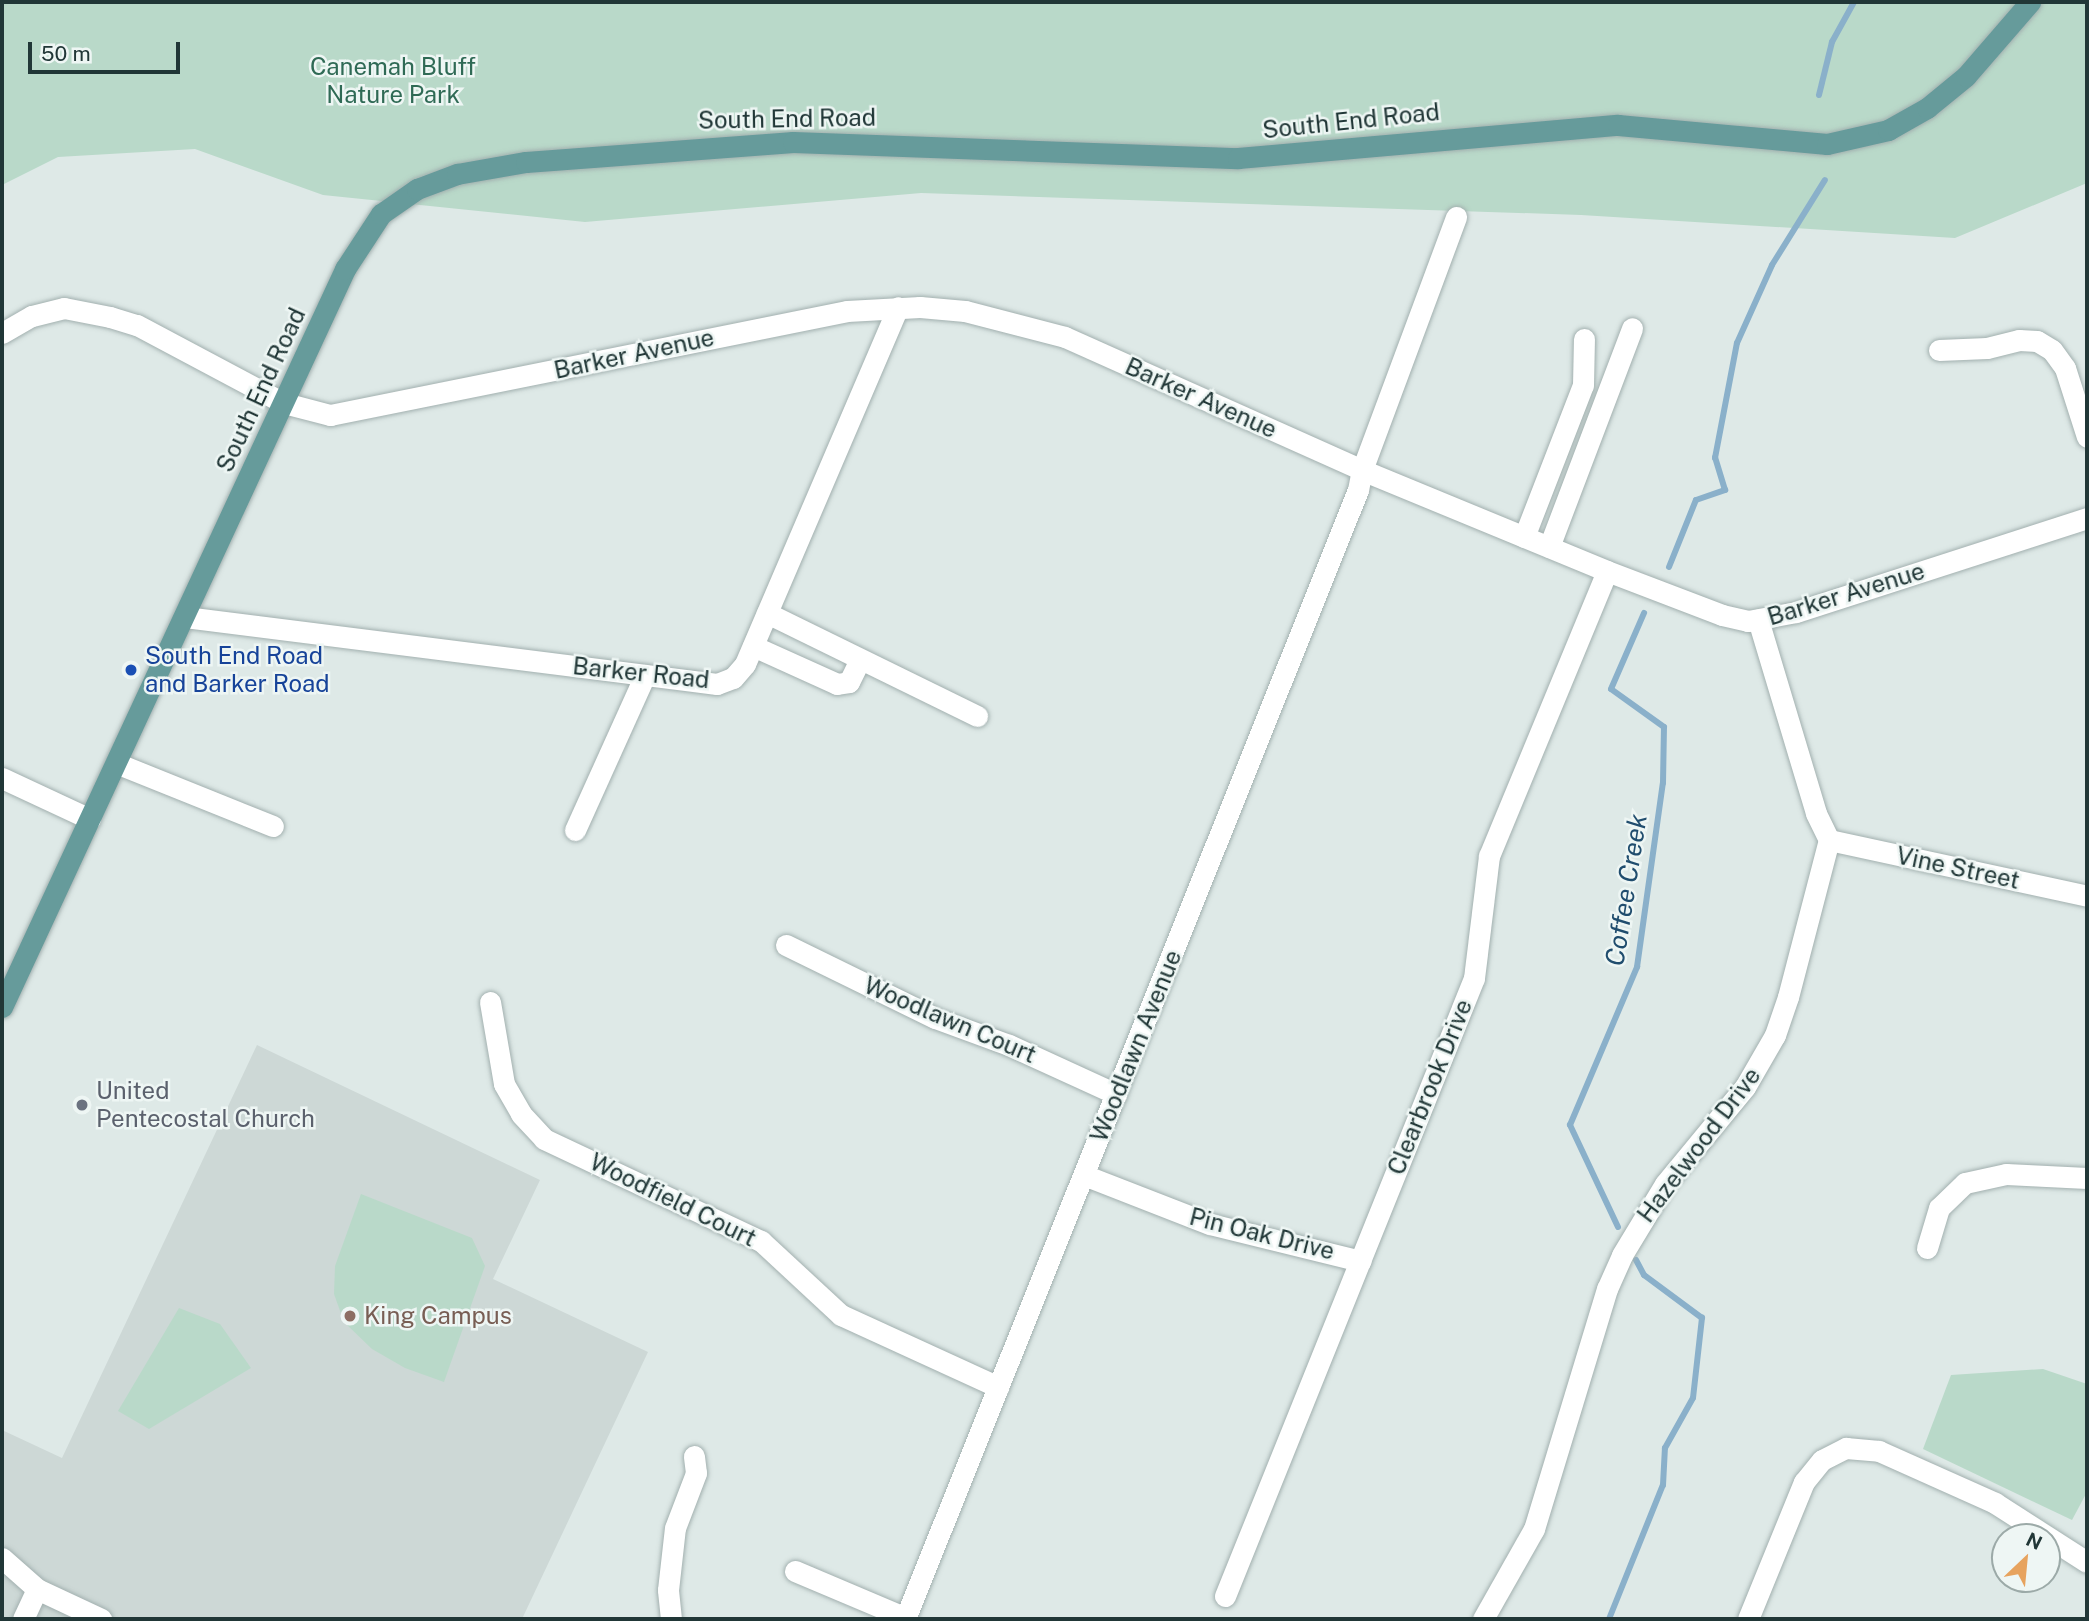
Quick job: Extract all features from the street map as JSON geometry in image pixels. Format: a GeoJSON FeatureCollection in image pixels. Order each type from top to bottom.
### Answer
{"type":"FeatureCollection","features":[{"type":"Feature","properties":{"kind":"main road","name":"South End Road"},"geometry":{"type":"LineString","coordinates":[[2,1007],[366,233],[396,201],[457,174],[572,158],[793,142],[1238,158],[1618,125],[1827,144],[1888,130],[1927,108],[1966,76],[2030,2]]}},
{"type":"Feature","properties":{"kind":"street","name":"Woodlawn Avenue"},"geometry":{"type":"LineString","coordinates":[[906,1619],[1249,768],[1358,490],[1362,470],[1456,218]]}},
{"type":"Feature","properties":{"kind":"street","name":"Barker Avenue"},"geometry":{"type":"LineString","coordinates":[[2,334],[32,316],[64,308],[110,317],[137,325],[284,403],[306,412],[345,414],[807,318],[898,307],[965,311],[1050,331],[1362,470],[1524,537],[1722,615],[1758,620],[2087,518]]}},
{"type":"Feature","properties":{"kind":"street","name":"Barker Road"},"geometry":{"type":"LineString","coordinates":[[185,617],[717,684],[733,678],[753,646],[898,307]]}},
{"type":"Feature","properties":{"kind":"street"},"geometry":{"type":"LineString","coordinates":[[1549,547],[1632,328]]}},
{"type":"Feature","properties":{"kind":"street"},"geometry":{"type":"LineString","coordinates":[[1524,537],[1583,385],[1584,339]]}},
{"type":"Feature","properties":{"kind":"street"},"geometry":{"type":"LineString","coordinates":[[1938,350],[1987,348],[2019,340],[2037,341],[2052,350],[2065,368],[2087,437]]}},
{"type":"Feature","properties":{"kind":"street","name":"Clearbrook Drive"},"geometry":{"type":"LineString","coordinates":[[1225,1596],[1474,978],[1494,842],[1607,570]]}},
{"type":"Feature","properties":{"kind":"street"},"geometry":{"type":"LineString","coordinates":[[767,613],[977,716]]}},
{"type":"Feature","properties":{"kind":"street"},"geometry":{"type":"LineString","coordinates":[[1758,620],[1816,813],[1829,840]]}},
{"type":"Feature","properties":{"kind":"street"},"geometry":{"type":"LineString","coordinates":[[753,646],[837,684],[849,682],[860,659]]}},
{"type":"Feature","properties":{"kind":"street"},"geometry":{"type":"LineString","coordinates":[[575,830],[645,675]]}},
{"type":"Feature","properties":{"kind":"street"},"geometry":{"type":"LineString","coordinates":[[116,763],[273,826]]}},
{"type":"Feature","properties":{"kind":"street"},"geometry":{"type":"LineString","coordinates":[[2,778],[90,819]]}},
{"type":"Feature","properties":{"kind":"street","name":"Vine Street"},"geometry":{"type":"LineString","coordinates":[[1829,840],[2087,896]]}},
{"type":"Feature","properties":{"kind":"street","name":"Hazelwood Drive"},"geometry":{"type":"LineString","coordinates":[[1483,1619],[1534,1530],[1607,1289],[1622,1255],[1665,1184],[1745,1087],[1775,1035],[1829,840]]}},
{"type":"Feature","properties":{"kind":"street","name":"Woodlawn Court"},"geometry":{"type":"LineString","coordinates":[[786,945],[942,1021],[1009,1045],[1116,1094]]}},
{"type":"Feature","properties":{"kind":"street","name":"Woodfield Court"},"geometry":{"type":"LineString","coordinates":[[490,1002],[504,1084],[521,1114],[544,1139],[761,1241],[841,1315],[998,1387]]}},
{"type":"Feature","properties":{"kind":"street"},"geometry":{"type":"LineString","coordinates":[[1927,1248],[1939,1209],[1965,1183],[2006,1174],[2087,1178]]}},
{"type":"Feature","properties":{"kind":"street","name":"Pin Oak Drive"},"geometry":{"type":"LineString","coordinates":[[1084,1175],[1210,1224],[1361,1261]]}},
{"type":"Feature","properties":{"kind":"street"},"geometry":{"type":"LineString","coordinates":[[1748,1619],[1804,1482],[1822,1460],[1846,1447],[1879,1451],[1983,1498],[2085,1553]]}},
{"type":"Feature","properties":{"kind":"street"},"geometry":{"type":"LineString","coordinates":[[671,1619],[668,1590],[675,1528],[696,1473],[694,1456]]}},
{"type":"Feature","properties":{"kind":"street"},"geometry":{"type":"LineString","coordinates":[[2,1559],[37,1589],[101,1619]]}},
{"type":"Feature","properties":{"kind":"street"},"geometry":{"type":"LineString","coordinates":[[795,1571],[906,1619]]}},
{"type":"Feature","properties":{"kind":"street"},"geometry":{"type":"LineString","coordinates":[[23,1619],[37,1589]]}},
{"type":"Feature","properties":{"kind":"street"},"geometry":{"type":"LineString","coordinates":[[657,1619],[668,1590]]}},
{"type":"Feature","properties":{"kind":"shaded area","name":"King Campus"},"geometry":{"type":"Polygon","coordinates":[[[257,1045],[540,1180],[493,1279],[648,1352],[522,1619],[2,1619],[2,1430],[62,1458],[257,1045]]]}},
{"type":"Feature","properties":{"kind":"green space","name":"Canemah Bluff Nature Park"},"geometry":{"type":"Polygon","coordinates":[[[2,2],[2087,2],[2087,183],[1955,238],[1581,215],[921,193],[585,222],[323,195],[195,149],[58,157],[2,185],[2,2]]]}},
{"type":"Feature","properties":{"kind":"green space"},"geometry":{"type":"Polygon","coordinates":[[[361,1194],[472,1238],[485,1266],[444,1382],[405,1368],[372,1349],[344,1322],[334,1294],[335,1266],[361,1194]]]}},
{"type":"Feature","properties":{"kind":"green space"},"geometry":{"type":"Polygon","coordinates":[[[179,1308],[220,1324],[251,1368],[149,1429],[118,1411],[179,1308]]]}},
{"type":"Feature","properties":{"kind":"green space"},"geometry":{"type":"Polygon","coordinates":[[[2043,1369],[2087,1384],[2087,1492],[2072,1520],[1923,1449],[1951,1375],[2043,1369]]]}},
{"type":"Feature","properties":{"kind":"waterway","name":"Coffee Creek"},"geometry":{"type":"LineString","coordinates":[[1819,95],[1832,42],[1854,2]]}},
{"type":"Feature","properties":{"kind":"waterway","name":"Coffee Creek"},"geometry":{"type":"LineString","coordinates":[[1669,567],[1696,500],[1725,490],[1715,458],[1737,343],[1772,265],[1825,180]]}},
{"type":"Feature","properties":{"kind":"waterway","name":"Coffee Creek"},"geometry":{"type":"LineString","coordinates":[[1618,1227],[1570,1125],[1637,967],[1663,783],[1664,727],[1611,689],[1644,613]]}},
{"type":"Feature","properties":{"kind":"waterway","name":"Coffee Creek"},"geometry":{"type":"LineString","coordinates":[[1609,1619],[1663,1485],[1665,1448],[1693,1398],[1702,1318],[1644,1275],[1636,1260]]}},
{"type":"Feature","properties":{"kind":"place","name":"South End Road and Barker Road"},"geometry":{"type":"Point","coordinates":[131,670]}},
{"type":"Feature","properties":{"kind":"place","name":"United Pentecostal Church"},"geometry":{"type":"Point","coordinates":[82,1105]}},
{"type":"Feature","properties":{"kind":"place","name":"King Campus"},"geometry":{"type":"Point","coordinates":[350,1316]}}]}
